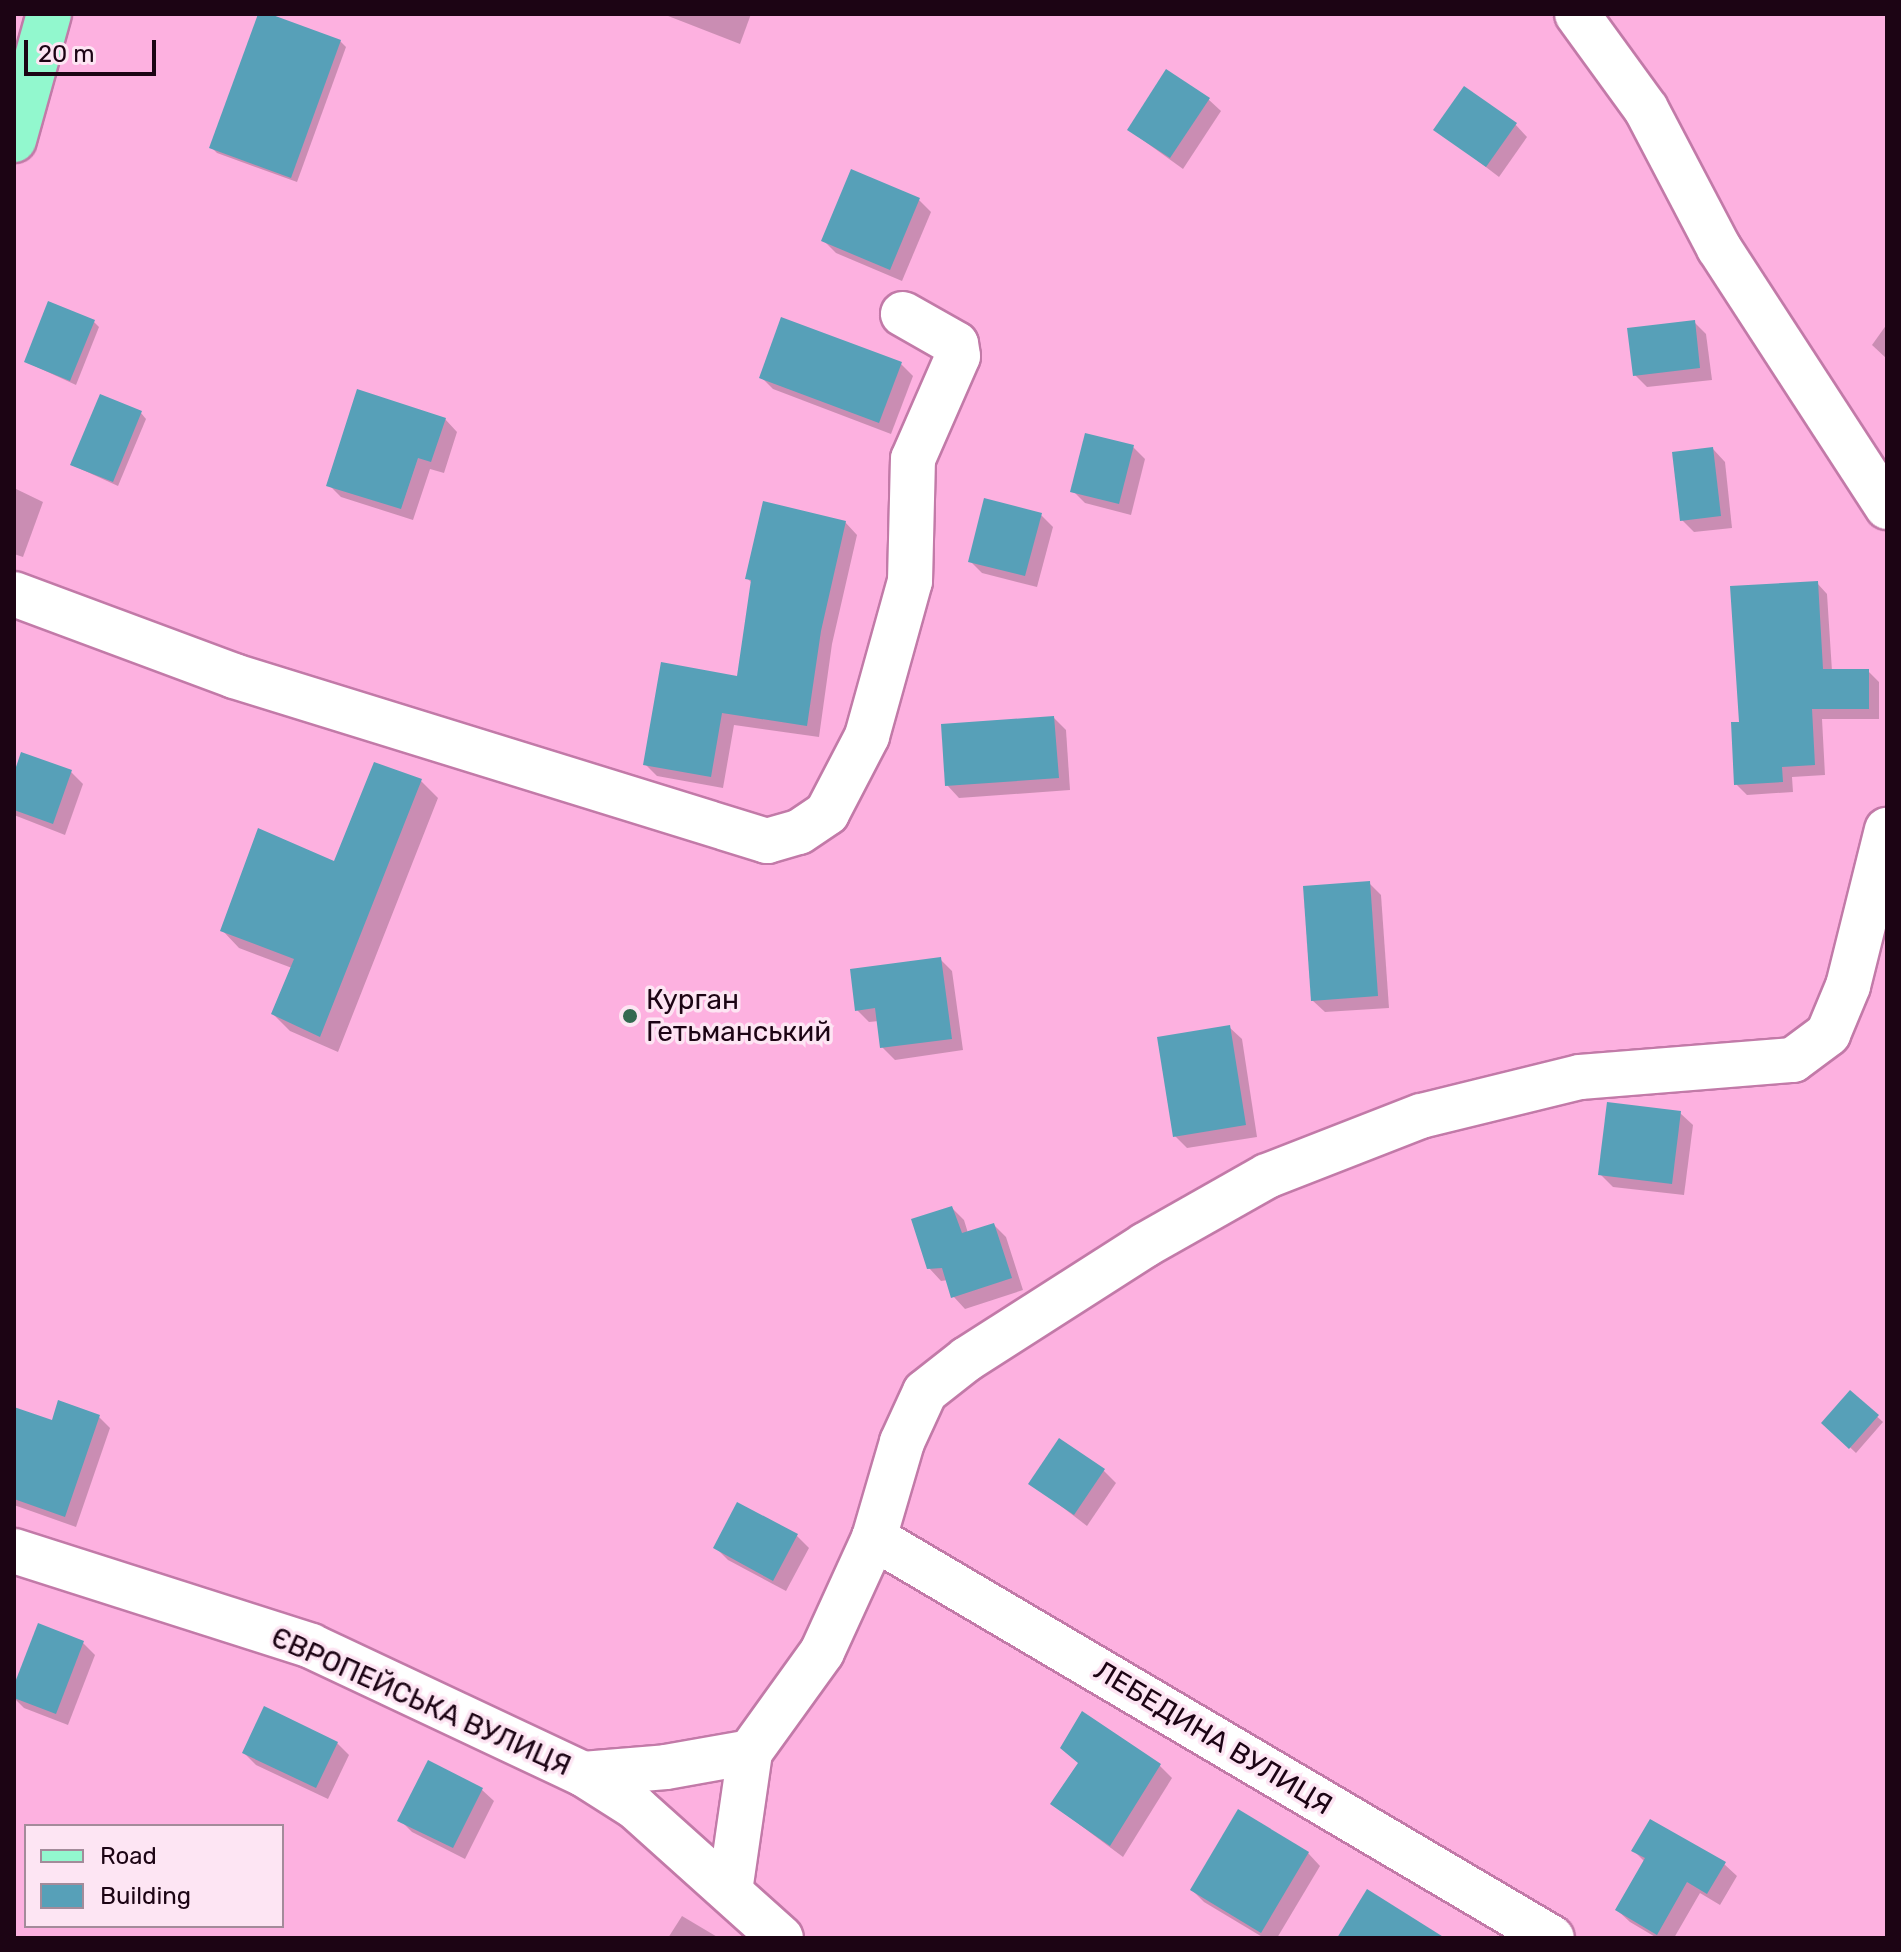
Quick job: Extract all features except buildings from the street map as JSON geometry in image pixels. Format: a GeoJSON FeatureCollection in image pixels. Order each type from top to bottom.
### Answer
{"type":"FeatureCollection","features":[{"type":"Feature","properties":{"kind":"main road"},"geometry":{"type":"LineString","coordinates":[[14,140],[49,14]]}},
{"type":"Feature","properties":{"kind":"street"},"geometry":{"type":"LineString","coordinates":[[1577,14],[1646,109],[1719,248],[1887,507]]}},
{"type":"Feature","properties":{"kind":"street"},"geometry":{"type":"LineString","coordinates":[[14,594],[234,676],[767,841],[799,832],[827,813],[867,736],[910,581],[913,459],[958,356],[956,344],[903,314]]}},
{"type":"Feature","properties":{"kind":"street"},"geometry":{"type":"LineString","coordinates":[[730,1891],[750,1752],[822,1652],[874,1538],[902,1442],[925,1392],[967,1359],[1133,1253],[1267,1176],[1421,1116],[1580,1077],[1793,1060],[1828,1034],[1843,998],[1887,830]]}},
{"type":"Feature","properties":{"kind":"street","name":"ЛЕБЕДИНА ВУЛИЦЯ"},"geometry":{"type":"LineString","coordinates":[[874,1538],[1552,1938]]}},
{"type":"Feature","properties":{"kind":"street","name":"ЄВРОПЕЙСЬКА ВУЛИЦЯ"},"geometry":{"type":"LineString","coordinates":[[17,1560],[311,1646],[583,1774],[635,1807],[781,1938]]}},
{"type":"Feature","properties":{"kind":"street"},"geometry":{"type":"LineString","coordinates":[[583,1774],[666,1767],[750,1752]]}},
{"type":"Feature","properties":{"kind":"place","name":"Курган Гетьманський"},"geometry":{"type":"Point","coordinates":[630,1016]}}]}
